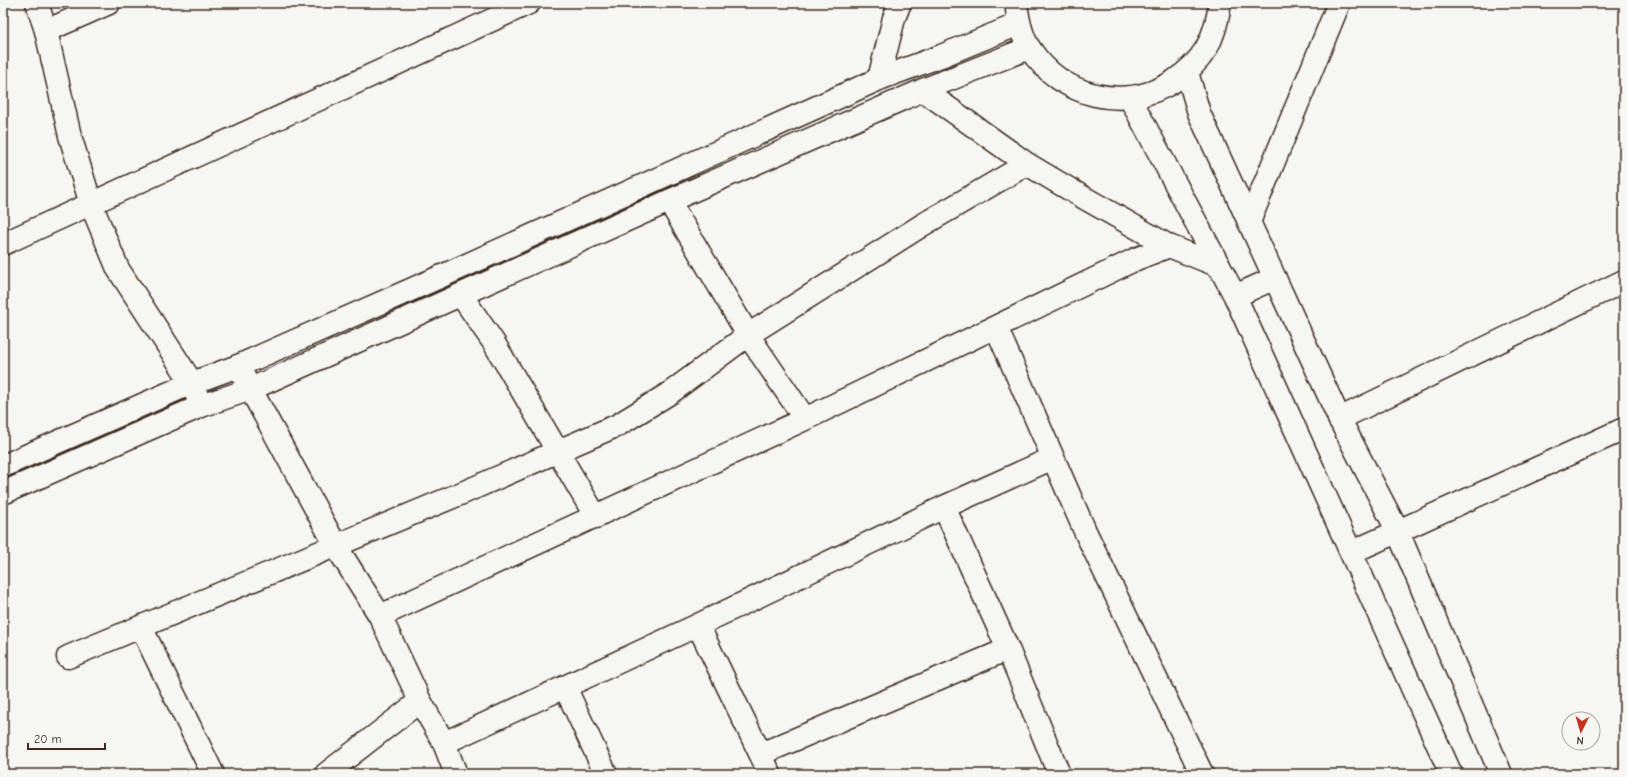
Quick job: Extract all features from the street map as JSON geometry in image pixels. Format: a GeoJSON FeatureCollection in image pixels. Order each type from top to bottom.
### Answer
{"type":"FeatureCollection","features":[{"type":"Feature","properties":{"kind":"street"},"geometry":{"type":"LineString","coordinates":[[37,3],[46,31],[70,136],[91,204],[118,269],[192,383],[201,406]]}},
{"type":"Feature","properties":{"kind":"street"},"geometry":{"type":"LineString","coordinates":[[46,31],[109,3]]}},
{"type":"Feature","properties":{"kind":"street"},"geometry":{"type":"LineString","coordinates":[[3,244],[529,3]]}},
{"type":"Feature","properties":{"kind":"street"},"geometry":{"type":"LineString","coordinates":[[879,78],[894,18],[900,3]]}},
{"type":"Feature","properties":{"kind":"street"},"geometry":{"type":"LineString","coordinates":[[3,466],[192,383],[238,366],[458,269],[879,78],[941,56],[1017,13],[1029,48],[1048,71],[1072,88],[1101,97],[1130,98],[1161,90],[1187,72],[1206,50],[1218,22],[1220,3]]}},
{"type":"Feature","properties":{"kind":"street"},"geometry":{"type":"LineString","coordinates":[[1249,222],[1339,3]]}},
{"type":"Feature","properties":{"kind":"street"},"geometry":{"type":"LineString","coordinates":[[3,493],[201,406],[251,388],[461,295],[669,200],[923,90],[1029,48]]}},
{"type":"Feature","properties":{"kind":"street"},"geometry":{"type":"LineString","coordinates":[[1187,72],[1200,113],[1339,419],[1398,532],[1501,774]]}},
{"type":"Feature","properties":{"kind":"street"},"geometry":{"type":"LineString","coordinates":[[923,90],[1027,164],[1169,246],[1219,266]]}},
{"type":"Feature","properties":{"kind":"street"},"geometry":{"type":"LineString","coordinates":[[1130,98],[1235,296],[1352,552],[1451,774]]}},
{"type":"Feature","properties":{"kind":"street"},"geometry":{"type":"LineString","coordinates":[[68,658],[558,452],[618,425],[670,393],[748,335],[924,224],[1027,164]]}},
{"type":"Feature","properties":{"kind":"street"},"geometry":{"type":"LineString","coordinates":[[669,200],[748,335],[806,419]]}},
{"type":"Feature","properties":{"kind":"street"},"geometry":{"type":"LineString","coordinates":[[380,616],[806,419],[1136,259],[1169,246]]}},
{"type":"Feature","properties":{"kind":"street"},"geometry":{"type":"LineString","coordinates":[[1235,296],[1275,278]]}},
{"type":"Feature","properties":{"kind":"street"},"geometry":{"type":"LineString","coordinates":[[1339,419],[1624,281]]}},
{"type":"Feature","properties":{"kind":"street"},"geometry":{"type":"LineString","coordinates":[[461,295],[494,343],[596,517]]}},
{"type":"Feature","properties":{"kind":"street"},"geometry":{"type":"LineString","coordinates":[[996,327],[1085,531],[1202,774]]}},
{"type":"Feature","properties":{"kind":"street"},"geometry":{"type":"LineString","coordinates":[[238,366],[336,546],[380,616],[420,701],[444,743],[456,774]]}},
{"type":"Feature","properties":{"kind":"street"},"geometry":{"type":"LineString","coordinates":[[1352,552],[1624,429]]}},
{"type":"Feature","properties":{"kind":"street"},"geometry":{"type":"LineString","coordinates":[[444,743],[698,625],[944,507],[1053,458]]}},
{"type":"Feature","properties":{"kind":"street"},"geometry":{"type":"LineString","coordinates":[[944,507],[1008,649],[1054,772]]}},
{"type":"Feature","properties":{"kind":"street"},"geometry":{"type":"LineString","coordinates":[[698,625],[770,774]]}},
{"type":"Feature","properties":{"kind":"street"},"geometry":{"type":"LineString","coordinates":[[141,627],[213,774]]}},
{"type":"Feature","properties":{"kind":"street"},"geometry":{"type":"LineString","coordinates":[[761,754],[1008,649]]}},
{"type":"Feature","properties":{"kind":"street"},"geometry":{"type":"LineString","coordinates":[[565,686],[606,774]]}},
{"type":"Feature","properties":{"kind":"street"},"geometry":{"type":"LineString","coordinates":[[326,774],[420,701]]}}]}
